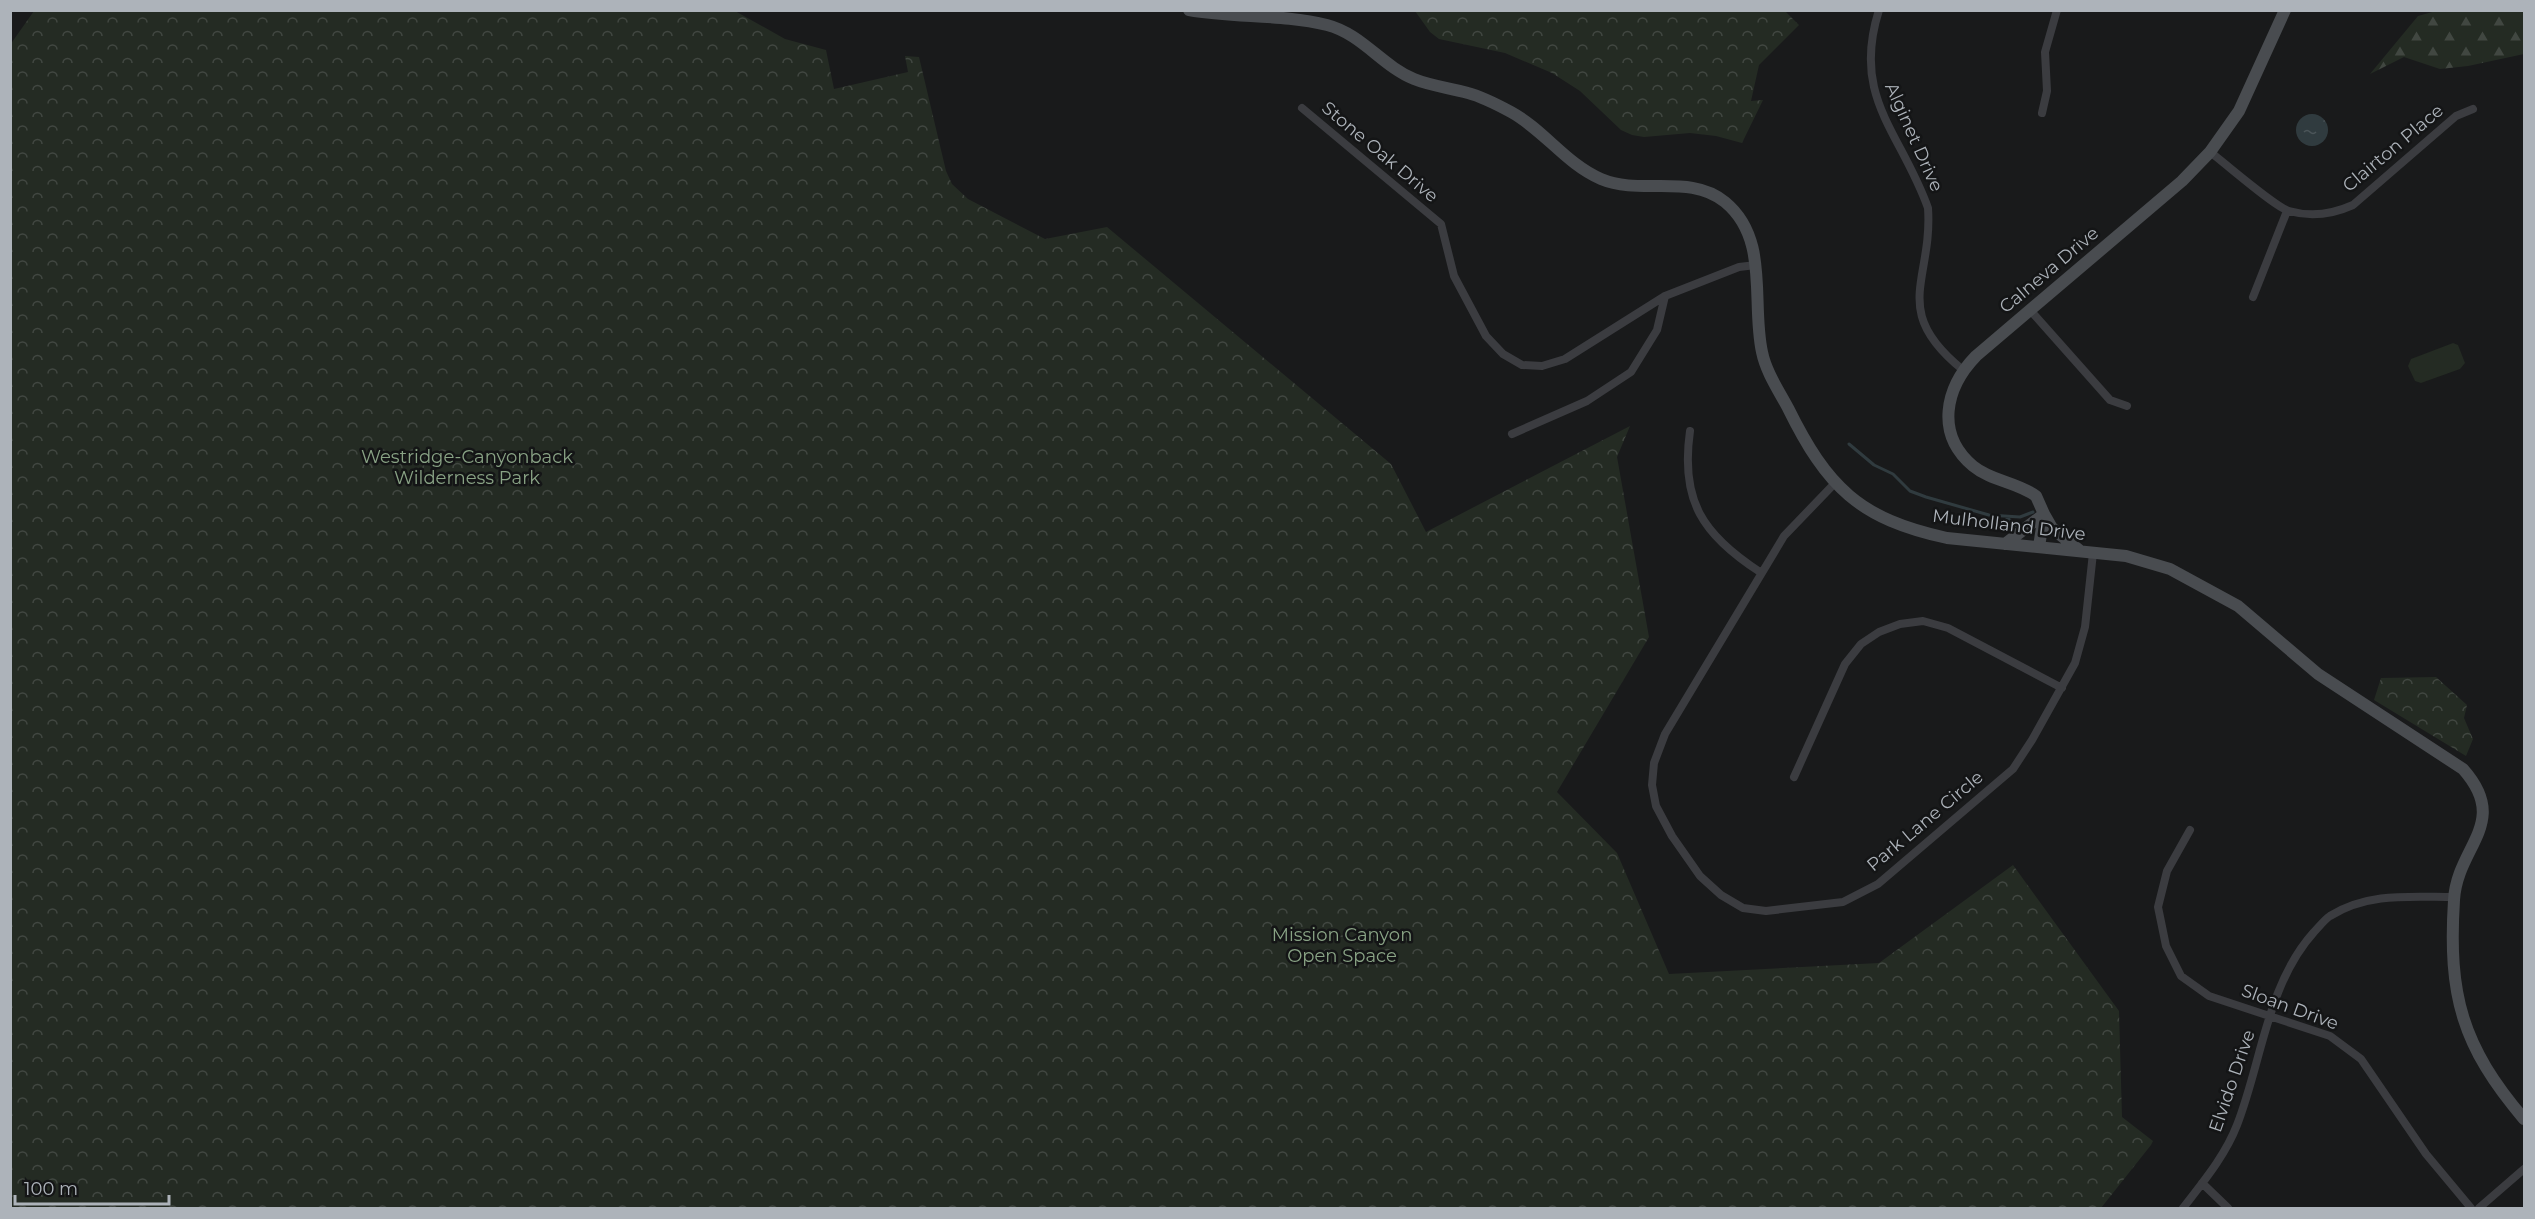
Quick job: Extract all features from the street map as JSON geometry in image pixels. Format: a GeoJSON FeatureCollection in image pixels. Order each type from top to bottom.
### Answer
{"type":"FeatureCollection","features":[{"type":"Feature","properties":{"kind":"main road","name":"Mulholland Drive"},"geometry":{"type":"LineString","coordinates":[[1189,10],[1219,16],[1310,22],[1330,26],[1364,42],[1398,72],[1416,80],[1472,94],[1511,112],[1531,125],[1581,169],[1604,180],[1629,186],[1690,187],[1709,192],[1725,202],[1740,218],[1750,235],[1756,265],[1762,355],[1809,452],[1835,483],[1872,512],[1896,523],[1947,538],[2126,556],[2170,569],[2238,606],[2318,674],[2463,769],[2475,782],[2484,809],[2454,897],[2454,969],[2459,1008],[2473,1047],[2489,1074],[2524,1119]]}},
{"type":"Feature","properties":{"kind":"main road","name":"Calneva Drive"},"geometry":{"type":"LineString","coordinates":[[2087,552],[2052,528],[2039,500],[2031,492],[1973,466],[1958,449],[1950,430],[1947,406],[1954,385],[1963,370],[2182,181],[2210,152],[2239,111],[2285,10]]}},
{"type":"Feature","properties":{"kind":"main road"},"geometry":{"type":"LineString","coordinates":[[2005,544],[2044,514]]}},
{"type":"Feature","properties":{"kind":"main road"},"geometry":{"type":"LineString","coordinates":[[2039,547],[2044,514]]}},
{"type":"Feature","properties":{"kind":"street","name":"Alginet Drive"},"geometry":{"type":"LineString","coordinates":[[1879,10],[1869,65],[1872,85],[1878,104],[1928,208],[1929,225],[1918,298],[1923,324],[1934,342],[1963,370]]}},
{"type":"Feature","properties":{"kind":"street"},"geometry":{"type":"LineString","coordinates":[[2042,113],[2047,91],[2045,52],[2057,10]]}},
{"type":"Feature","properties":{"kind":"street","name":"Stone Oak Drive"},"geometry":{"type":"LineString","coordinates":[[1302,108],[1441,224],[1454,276],[1486,336],[1503,354],[1522,365],[1542,366],[1565,360],[1665,296],[1739,267],[1756,265]]}},
{"type":"Feature","properties":{"kind":"street","name":"Clairton Place"},"geometry":{"type":"LineString","coordinates":[[2210,152],[2287,210],[2312,214],[2335,213],[2353,205],[2456,116],[2473,109]]}},
{"type":"Feature","properties":{"kind":"street"},"geometry":{"type":"LineString","coordinates":[[2253,297],[2287,210]]}},
{"type":"Feature","properties":{"kind":"street"},"geometry":{"type":"LineString","coordinates":[[1512,434],[1587,401],[1631,372],[1657,330],[1665,296]]}},
{"type":"Feature","properties":{"kind":"street"},"geometry":{"type":"LineString","coordinates":[[2030,310],[2110,400],[2127,406]]}},
{"type":"Feature","properties":{"kind":"street"},"geometry":{"type":"LineString","coordinates":[[1690,431],[1686,457],[1694,500],[1709,532],[1732,554],[1760,572]]}},
{"type":"Feature","properties":{"kind":"street","name":"Park Lane Circle"},"geometry":{"type":"LineString","coordinates":[[1835,483],[1784,536],[1760,572],[1665,734],[1654,763],[1652,785],[1656,806],[1666,826],[1700,876],[1721,895],[1743,908],[1766,911],[1843,902],[1878,884],[2013,769],[2075,663],[2085,627],[2087,552]]}},
{"type":"Feature","properties":{"kind":"street"},"geometry":{"type":"LineString","coordinates":[[1794,777],[1845,664],[1861,644],[1879,632],[1900,624],[1923,621],[1948,628],[2062,688]]}},
{"type":"Feature","properties":{"kind":"street","name":"Sloan Drive"},"geometry":{"type":"LineString","coordinates":[[2190,830],[2167,872],[2158,907],[2166,946],[2181,976],[2209,996],[2330,1036],[2361,1059],[2426,1154],[2471,1209]]}},
{"type":"Feature","properties":{"kind":"street","name":"Elvido Drive"},"geometry":{"type":"LineString","coordinates":[[2182,1209],[2224,1151],[2237,1124],[2271,1015],[2284,978],[2298,950],[2328,917],[2361,902],[2390,896],[2454,897]]}},
{"type":"Feature","properties":{"kind":"street"},"geometry":{"type":"LineString","coordinates":[[2479,1209],[2524,1169]]}},
{"type":"Feature","properties":{"kind":"street"},"geometry":{"type":"LineString","coordinates":[[2202,1184],[2229,1209]]}},
{"type":"Feature","properties":{"kind":"green space"},"geometry":{"type":"Polygon","coordinates":[[[1784,10],[1799,25],[1759,65],[1751,101],[1763,100],[1742,143],[1716,136],[1690,133],[1644,137],[1632,135],[1621,130],[1580,91],[1552,73],[1505,53],[1439,39],[1430,32],[1415,11],[1784,10]]]}},
{"type":"Feature","properties":{"kind":"green space","name":"Westridge-Canyonback Wilderness Park"},"geometry":{"type":"Polygon","coordinates":[[[34,11],[735,11],[785,39],[826,50],[834,89],[908,72],[905,56],[919,57],[946,171],[952,184],[968,199],[1045,239],[1107,227],[1391,464],[1426,532],[1630,426],[1617,457],[1649,637],[1557,792],[1617,853],[1669,974],[1879,963],[2013,865],[2119,1011],[2122,1117],[2153,1141],[2151,1145],[2101,1208],[11,1208],[10,45],[34,11]]]}},
{"type":"Feature","properties":{"kind":"green space"},"geometry":{"type":"Polygon","coordinates":[[[2436,11],[2524,11],[2524,54],[2468,66],[2440,69],[2404,57],[2370,74],[2418,16],[2436,11]]]}},
{"type":"Feature","properties":{"kind":"green space"},"geometry":{"type":"Polygon","coordinates":[[[2453,343],[2458,345],[2465,363],[2460,369],[2421,383],[2415,381],[2408,366],[2411,359],[2453,343]]]}},
{"type":"Feature","properties":{"kind":"green space"},"geometry":{"type":"Polygon","coordinates":[[[2436,677],[2467,705],[2464,718],[2473,739],[2466,756],[2374,700],[2381,678],[2436,677]]]}},
{"type":"Feature","properties":{"kind":"water"},"geometry":{"type":"Polygon","coordinates":[[[2312,114],[2323,119],[2328,130],[2323,141],[2312,146],[2301,141],[2296,130],[2301,119],[2312,114]]]}},
{"type":"Feature","properties":{"kind":"waterway"},"geometry":{"type":"LineString","coordinates":[[1849,444],[1874,465],[1893,474],[1910,491],[1926,497],[1989,515],[2020,517],[2033,512]]}},
{"type":"Feature","properties":{"kind":"waterway"},"geometry":{"type":"LineString","coordinates":[[2006,517],[2018,527]]}},
{"type":"Feature","properties":{"kind":"park label","name":"Mission Canyon Open Space"},"geometry":{"type":"Point","coordinates":[1342,945]}}]}
